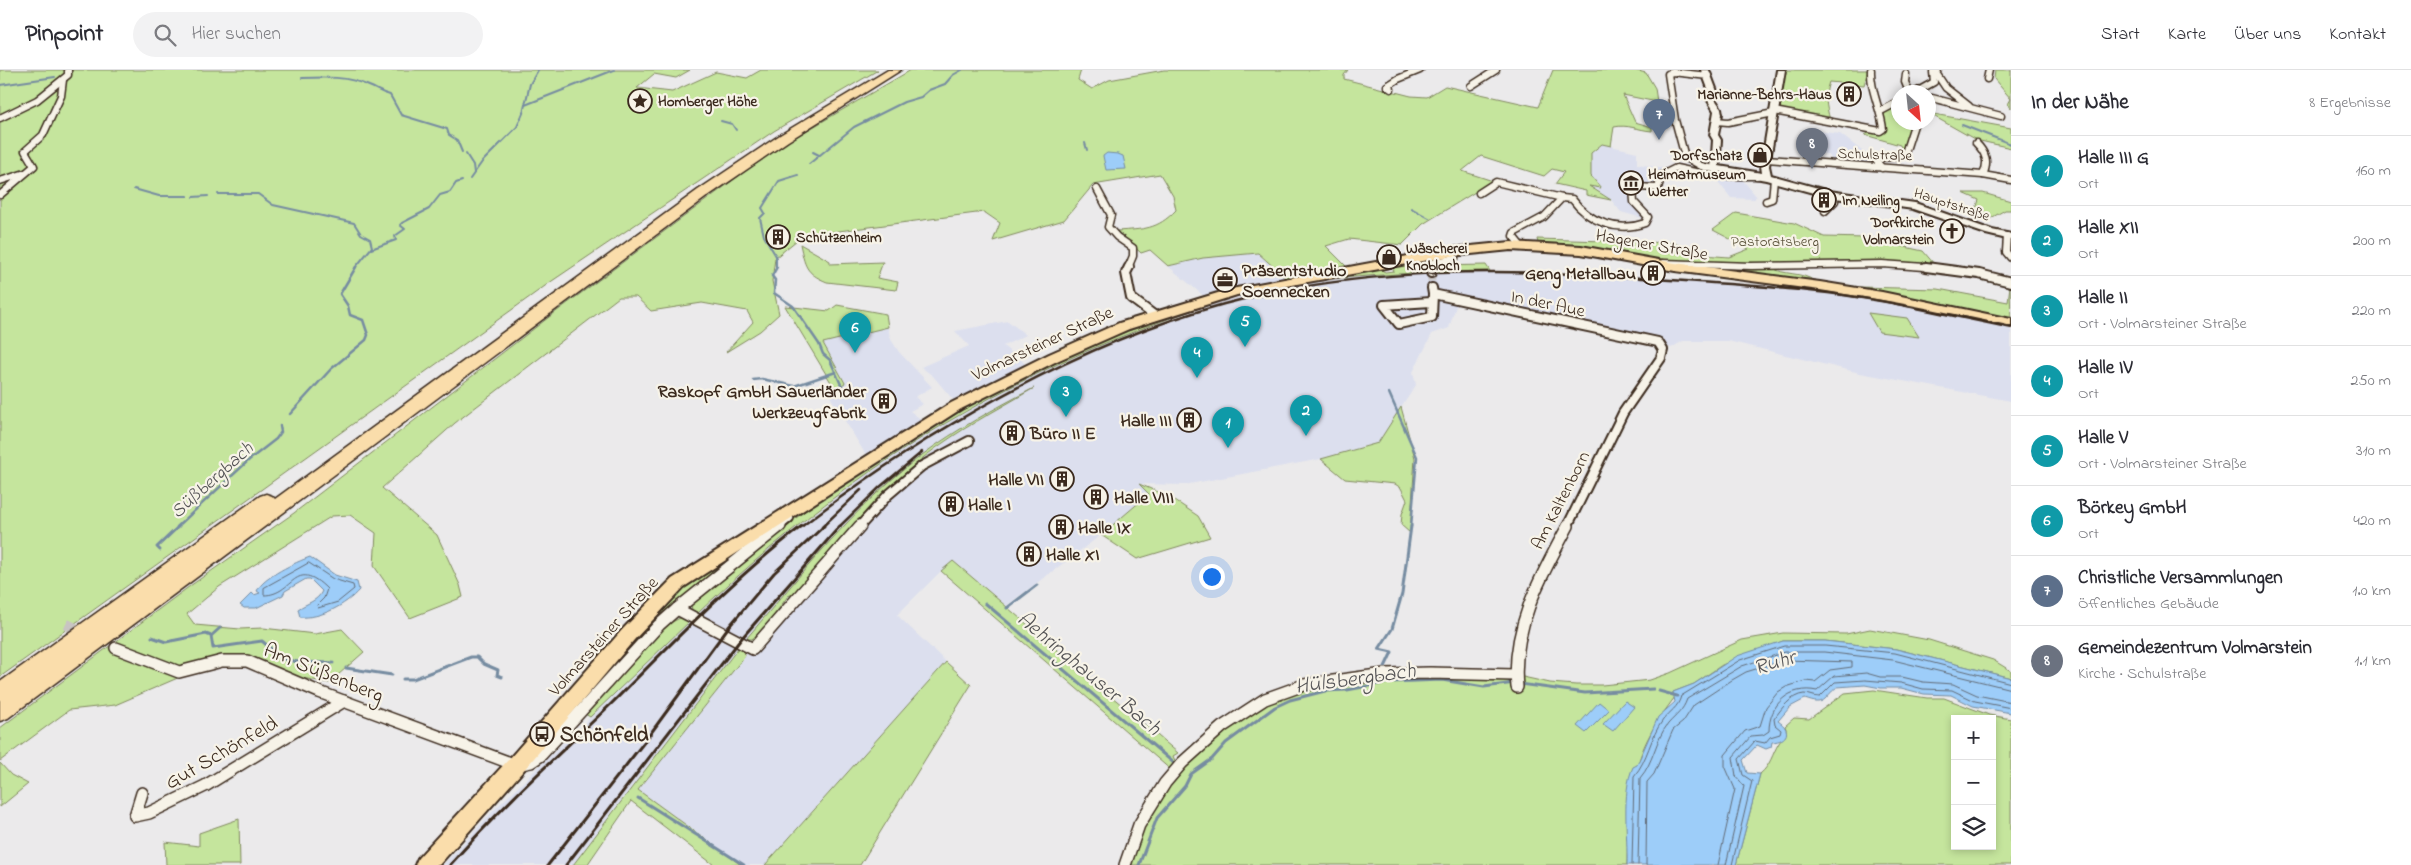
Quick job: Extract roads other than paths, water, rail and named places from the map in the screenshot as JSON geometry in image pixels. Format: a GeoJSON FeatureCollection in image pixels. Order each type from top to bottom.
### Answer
{"type":"FeatureCollection","features":[{"type":"Feature","properties":{"kind":"highway"},"geometry":{"type":"LineString","coordinates":[[0,712],[781,130],[884,70]]}},
{"type":"Feature","properties":{"kind":"highway"},"geometry":{"type":"LineString","coordinates":[[0,694],[704,187],[873,82],[896,70]]}},
{"type":"Feature","properties":{"kind":"main road","name":"Hagener Straße"},"geometry":{"type":"LineString","coordinates":[[1316,277],[1451,252],[1521,246],[1581,250],[1659,264],[1864,293],[2011,323]]}},
{"type":"Feature","properties":{"kind":"main road","name":"Volmarsteiner Straße"},"geometry":{"type":"LineString","coordinates":[[425,865],[516,765],[628,635],[678,583],[956,406],[1093,339],[1155,316],[1235,292],[1316,277]]}},
{"type":"Feature","properties":{"kind":"street"},"geometry":{"type":"LineString","coordinates":[[0,118],[30,104],[63,80],[68,75],[68,70]]}},
{"type":"Feature","properties":{"kind":"street"},"geometry":{"type":"LineString","coordinates":[[1391,89],[1387,86],[1391,81],[1406,77],[1420,70]]}},
{"type":"Feature","properties":{"kind":"street"},"geometry":{"type":"LineString","coordinates":[[1471,86],[1496,70]]}},
{"type":"Feature","properties":{"kind":"street"},"geometry":{"type":"LineString","coordinates":[[1766,201],[1772,199],[1771,178],[1765,174],[1766,159],[1772,138],[1781,70]]}},
{"type":"Feature","properties":{"kind":"street"},"geometry":{"type":"LineString","coordinates":[[1716,121],[1728,122],[1774,112],[1880,131],[1883,128],[1881,111],[1871,89],[1871,70]]}},
{"type":"Feature","properties":{"kind":"street"},"geometry":{"type":"LineString","coordinates":[[1930,85],[1932,84],[1934,72],[1938,70]]}},
{"type":"Feature","properties":{"kind":"street"},"geometry":{"type":"LineString","coordinates":[[1938,70],[1937,76],[1945,88],[1970,108]]}},
{"type":"Feature","properties":{"kind":"street"},"geometry":{"type":"LineString","coordinates":[[1987,78],[1989,70]]}},
{"type":"Feature","properties":{"kind":"street"},"geometry":{"type":"LineString","coordinates":[[1672,72],[1706,73],[1714,94],[1711,97],[1712,103],[1716,107],[1714,134],[1717,140],[1717,152],[1713,167],[1718,170],[1701,166],[1685,157],[1675,120],[1668,74],[1672,72]]}},
{"type":"Feature","properties":{"kind":"street"},"geometry":{"type":"LineString","coordinates":[[1906,74],[1904,82],[1906,85]]}},
{"type":"Feature","properties":{"kind":"street"},"geometry":{"type":"LineString","coordinates":[[0,196],[34,166],[24,151],[43,135],[61,96],[63,80]]}},
{"type":"Feature","properties":{"kind":"street"},"geometry":{"type":"LineString","coordinates":[[1936,99],[2001,116]]}},
{"type":"Feature","properties":{"kind":"street"},"geometry":{"type":"LineString","coordinates":[[1881,111],[1891,106]]}},
{"type":"Feature","properties":{"kind":"street"},"geometry":{"type":"LineString","coordinates":[[1882,168],[1874,158],[1895,157],[1904,153],[1913,130]]}},
{"type":"Feature","properties":{"kind":"street"},"geometry":{"type":"LineString","coordinates":[[1976,143],[1988,162],[1983,175]]}},
{"type":"Feature","properties":{"kind":"street","name":"Schulstraße"},"geometry":{"type":"LineString","coordinates":[[1766,159],[1882,168],[1924,169],[2011,180]]}},
{"type":"Feature","properties":{"kind":"street"},"geometry":{"type":"LineString","coordinates":[[1479,193],[1496,182],[1572,199],[1582,212],[1593,219],[1613,224],[1637,226],[1645,223],[1648,217],[1634,202],[1634,188],[1658,188],[1662,175],[1671,169],[1682,168],[1722,176],[1757,176]]}},
{"type":"Feature","properties":{"kind":"street","name":"Hauptstraße"},"geometry":{"type":"LineString","coordinates":[[1718,170],[1771,178],[1834,195],[1914,206],[1978,229],[2009,237],[2006,252],[2011,258]]}},
{"type":"Feature","properties":{"kind":"street"},"geometry":{"type":"LineString","coordinates":[[0,181],[28,173]]}},
{"type":"Feature","properties":{"kind":"street"},"geometry":{"type":"LineString","coordinates":[[1097,189],[1111,215],[1108,228],[1116,237],[1133,248],[1133,256],[1126,273],[1131,298],[1155,316]]}},
{"type":"Feature","properties":{"kind":"street"},"geometry":{"type":"LineString","coordinates":[[1825,211],[1835,202],[1834,195]]}},
{"type":"Feature","properties":{"kind":"street"},"geometry":{"type":"LineString","coordinates":[[1521,246],[1513,236],[1514,233],[1544,217],[1562,198]]}},
{"type":"Feature","properties":{"kind":"street"},"geometry":{"type":"LineString","coordinates":[[1431,273],[1432,263],[1456,258],[1451,252]]}},
{"type":"Feature","properties":{"kind":"street"},"geometry":{"type":"LineString","coordinates":[[1659,264],[1738,266],[1866,262],[1963,271],[2011,282]]}},
{"type":"Feature","properties":{"kind":"street","name":"In der Aue"},"geometry":{"type":"LineString","coordinates":[[1432,295],[1432,317],[1399,324],[1384,305],[1432,295],[1658,342]]}},
{"type":"Feature","properties":{"kind":"street","name":"Am Kaltenborn"},"geometry":{"type":"LineString","coordinates":[[1517,688],[1514,675],[1516,657],[1528,610],[1541,576],[1582,498],[1622,415],[1661,358],[1663,350],[1658,342]]}},
{"type":"Feature","properties":{"kind":"street","name":"Volmarsteiner Straße"},"geometry":{"type":"LineString","coordinates":[[677,609],[753,649],[830,558],[888,495],[922,466],[969,441]]}},
{"type":"Feature","properties":{"kind":"street","name":"Volmarsteiner Straße"},"geometry":{"type":"LineString","coordinates":[[516,765],[531,762],[540,756],[659,625],[809,500]]}},
{"type":"Feature","properties":{"kind":"street","name":"Am Süßenberg"},"geometry":{"type":"LineString","coordinates":[[116,648],[178,672],[222,661],[247,661],[344,701],[516,765]]}},
{"type":"Feature","properties":{"kind":"street"},"geometry":{"type":"LineString","coordinates":[[1125,865],[1138,826],[1176,771],[1214,733],[1258,702],[1289,689],[1375,674],[1407,672],[1514,675]]}},
{"type":"Feature","properties":{"kind":"street","name":"Gut Schönfeld"},"geometry":{"type":"LineString","coordinates":[[142,793],[134,816],[150,813],[204,786],[344,701]]}},
{"type":"Feature","properties":{"kind":"water"},"geometry":{"type":"Polygon","coordinates":[[[1107,153],[1123,156],[1126,169],[1106,170],[1103,156],[1107,153]]]}},
{"type":"Feature","properties":{"kind":"water"},"geometry":{"type":"Polygon","coordinates":[[[310,557],[335,575],[357,582],[359,590],[340,606],[316,616],[300,617],[298,609],[315,600],[322,591],[310,579],[306,579],[285,591],[283,595],[256,608],[244,608],[240,605],[252,593],[254,595],[260,593],[257,591],[260,586],[273,575],[310,557]]]}},
{"type":"Feature","properties":{"kind":"water","name":"Ruhr"},"geometry":{"type":"Polygon","coordinates":[[[1783,641],[1825,641],[1896,649],[2011,678],[2011,713],[1973,706],[1951,695],[1924,694],[1901,688],[1881,688],[1865,685],[1837,687],[1821,702],[1805,699],[1790,707],[1778,721],[1786,731],[1785,737],[1782,740],[1772,742],[1771,747],[1766,749],[1757,745],[1743,760],[1747,773],[1760,774],[1736,865],[1627,865],[1626,802],[1629,777],[1633,767],[1637,765],[1658,717],[1675,702],[1673,692],[1694,684],[1737,656],[1783,641]]]}},
{"type":"Feature","properties":{"kind":"water"},"geometry":{"type":"Polygon","coordinates":[[[1625,701],[1634,707],[1613,731],[1603,724],[1625,701]]]}},
{"type":"Feature","properties":{"kind":"water"},"geometry":{"type":"Polygon","coordinates":[[[1599,702],[1609,710],[1586,733],[1577,726],[1599,702]]]}},
{"type":"Feature","properties":{"kind":"waterway"},"geometry":{"type":"LineString","coordinates":[[470,179],[482,162],[517,127],[523,113],[530,84],[538,70]]}},
{"type":"Feature","properties":{"kind":"waterway"},"geometry":{"type":"LineString","coordinates":[[525,105],[614,70]]}},
{"type":"Feature","properties":{"kind":"waterway","name":"Aehringhauser Bach"},"geometry":{"type":"LineString","coordinates":[[809,164],[854,127],[904,102],[921,97],[929,90],[945,84],[953,75],[962,70]]}},
{"type":"Feature","properties":{"kind":"waterway"},"geometry":{"type":"LineString","coordinates":[[0,85],[55,77]]}},
{"type":"Feature","properties":{"kind":"waterway"},"geometry":{"type":"LineString","coordinates":[[302,78],[328,77],[353,80],[390,95],[401,115],[447,129],[449,135],[457,140],[462,152]]}},
{"type":"Feature","properties":{"kind":"waterway"},"geometry":{"type":"LineString","coordinates":[[721,121],[732,124],[736,130]]}},
{"type":"Feature","properties":{"kind":"waterway"},"geometry":{"type":"LineString","coordinates":[[1962,125],[2011,144]]}},
{"type":"Feature","properties":{"kind":"waterway"},"geometry":{"type":"LineString","coordinates":[[1085,143],[1087,150]]}},
{"type":"Feature","properties":{"kind":"waterway","name":"Aehringhauser Bach"},"geometry":{"type":"LineString","coordinates":[[813,152],[819,155]]}},
{"type":"Feature","properties":{"kind":"waterway"},"geometry":{"type":"LineString","coordinates":[[466,154],[473,165],[474,173]]}},
{"type":"Feature","properties":{"kind":"waterway","name":"Aehringhauser Bach"},"geometry":{"type":"LineString","coordinates":[[776,268],[776,256],[764,236],[760,218],[765,213],[762,208],[779,181],[798,175]]}},
{"type":"Feature","properties":{"kind":"waterway"},"geometry":{"type":"LineString","coordinates":[[371,249],[396,240],[395,236],[405,229],[400,225],[402,223],[429,209],[440,195],[450,192],[456,183],[462,181]]}},
{"type":"Feature","properties":{"kind":"waterway"},"geometry":{"type":"LineString","coordinates":[[134,189],[159,196],[188,196]]}},
{"type":"Feature","properties":{"kind":"waterway"},"geometry":{"type":"LineString","coordinates":[[218,194],[258,194],[273,205],[354,223],[361,234],[370,239],[372,247],[355,268]]}},
{"type":"Feature","properties":{"kind":"waterway"},"geometry":{"type":"LineString","coordinates":[[193,197],[208,196]]}},
{"type":"Feature","properties":{"kind":"waterway"},"geometry":{"type":"LineString","coordinates":[[1411,208],[1429,218]]}},
{"type":"Feature","properties":{"kind":"waterway","name":"Süßbergbach"},"geometry":{"type":"LineString","coordinates":[[290,414],[331,369],[366,340],[368,335],[363,320],[350,315],[348,306],[340,294],[356,267]]}},
{"type":"Feature","properties":{"kind":"waterway","name":"Aehringhauser Bach"},"geometry":{"type":"LineString","coordinates":[[777,267],[772,276],[775,280],[774,293],[793,306],[819,344],[823,354],[830,360],[835,372]]}},
{"type":"Feature","properties":{"kind":"waterway"},"geometry":{"type":"LineString","coordinates":[[753,380],[762,379],[794,386],[835,372]]}},
{"type":"Feature","properties":{"kind":"waterway","name":"Aehringhauser Bach"},"geometry":{"type":"LineString","coordinates":[[835,372],[843,389]]}},
{"type":"Feature","properties":{"kind":"waterway"},"geometry":{"type":"LineString","coordinates":[[1389,393],[1417,457],[1411,527]]}},
{"type":"Feature","properties":{"kind":"waterway","name":"Süßbergbach"},"geometry":{"type":"LineString","coordinates":[[177,527],[249,460],[276,439],[281,432],[280,426]]}},
{"type":"Feature","properties":{"kind":"waterway","name":"Süßbergbach"},"geometry":{"type":"LineString","coordinates":[[160,550],[157,547],[179,526]]}},
{"type":"Feature","properties":{"kind":"waterway"},"geometry":{"type":"LineString","coordinates":[[1384,669],[1392,652],[1379,649],[1392,629],[1402,594],[1411,526]]}},
{"type":"Feature","properties":{"kind":"waterway"},"geometry":{"type":"LineString","coordinates":[[1007,608],[1037,585]]}},
{"type":"Feature","properties":{"kind":"waterway","name":"Aehringhauser Bach"},"geometry":{"type":"LineString","coordinates":[[985,603],[1175,764]]}},
{"type":"Feature","properties":{"kind":"waterway"},"geometry":{"type":"LineString","coordinates":[[211,636],[220,628]]}},
{"type":"Feature","properties":{"kind":"waterway"},"geometry":{"type":"LineString","coordinates":[[152,637],[166,642],[206,634],[211,636]]}},
{"type":"Feature","properties":{"kind":"waterway"},"geometry":{"type":"LineString","coordinates":[[211,636],[213,648],[262,641],[283,659],[298,662],[333,663]]}},
{"type":"Feature","properties":{"kind":"waterway","name":"Süßbergbach"},"geometry":{"type":"LineString","coordinates":[[403,679],[413,679],[471,657],[477,657],[484,664],[498,670],[497,675],[502,677]]}},
{"type":"Feature","properties":{"kind":"waterway"},"geometry":{"type":"LineString","coordinates":[[346,668],[392,675]]}},
{"type":"Feature","properties":{"kind":"waterway","name":"Hülsbergbach"},"geometry":{"type":"LineString","coordinates":[[1139,865],[1157,818],[1185,786],[1191,774],[1212,759],[1226,743],[1275,707],[1290,700],[1325,691],[1347,690],[1390,682],[1442,680],[1484,687],[1515,683]]}},
{"type":"Feature","properties":{"kind":"waterway","name":"Hülsbergbach"},"geometry":{"type":"LineString","coordinates":[[1520,684],[1585,693],[1653,689]]}},
{"type":"Feature","properties":{"kind":"waterway","name":"Hülsbergbach"},"geometry":{"type":"LineString","coordinates":[[1659,691],[1677,696]]}},
{"type":"Feature","properties":{"kind":"waterway","name":"Süßbergbach"},"geometry":{"type":"LineString","coordinates":[[638,798],[744,865]]}},
{"type":"Feature","properties":{"kind":"tunnel"},"geometry":{"type":"LineString","coordinates":[[1431,273],[1432,288]]}},
{"type":"Feature","properties":{"kind":"tunnel"},"geometry":{"type":"LineString","coordinates":[[66,624],[84,633]]}},
{"type":"Feature","properties":{"kind":"railway"},"geometry":{"type":"LineString","coordinates":[[801,527],[848,492],[949,426],[1057,368],[1112,343],[1168,321],[1224,304],[1330,283],[1384,276],[1438,273],[1493,272],[1602,275],[1785,288],[1828,293],[1897,304],[2011,327]]}},
{"type":"Feature","properties":{"kind":"railway"},"geometry":{"type":"LineString","coordinates":[[840,526],[880,487],[922,452]]}},
{"type":"Feature","properties":{"kind":"railway"},"geometry":{"type":"LineString","coordinates":[[822,527],[861,490]]}},
{"type":"Feature","properties":{"kind":"railway"},"geometry":{"type":"LineString","coordinates":[[450,865],[508,803],[704,612],[752,567],[802,526]]}},
{"type":"Feature","properties":{"kind":"railway"},"geometry":{"type":"LineString","coordinates":[[548,865],[645,741],[727,629],[774,573],[824,526]]}},
{"type":"Feature","properties":{"kind":"railway"},"geometry":{"type":"LineString","coordinates":[[566,865],[741,639],[840,526]]}},
{"type":"Feature","properties":{"kind":"place","name":"Marianne-Behrs-Haus"},"geometry":{"type":"Point","coordinates":[1849,94]}},
{"type":"Feature","properties":{"kind":"place","name":"Homberger Höhe"},"geometry":{"type":"Point","coordinates":[640,101]}},
{"type":"Feature","properties":{"kind":"place","name":"Christliche Versammlungen"},"geometry":{"type":"Point","coordinates":[1659,140]}},
{"type":"Feature","properties":{"kind":"place","name":"Dorfschatz"},"geometry":{"type":"Point","coordinates":[1760,155]}},
{"type":"Feature","properties":{"kind":"place","name":"Gemeindezentrum Volmarstein"},"geometry":{"type":"Point","coordinates":[1812,169]}},
{"type":"Feature","properties":{"kind":"place","name":"Heimatmuseum Wetter"},"geometry":{"type":"Point","coordinates":[1631,183]}},
{"type":"Feature","properties":{"kind":"place","name":"Im Neiling"},"geometry":{"type":"Point","coordinates":[1824,200]}},
{"type":"Feature","properties":{"kind":"place","name":"Dorfkirche Volmarstein"},"geometry":{"type":"Point","coordinates":[1952,231]}},
{"type":"Feature","properties":{"kind":"place","name":"Schützenheim"},"geometry":{"type":"Point","coordinates":[778,237]}},
{"type":"Feature","properties":{"kind":"place","name":"Wäscherei Knobloch"},"geometry":{"type":"Point","coordinates":[1389,257]}},
{"type":"Feature","properties":{"kind":"place","name":"Geng Metallbau"},"geometry":{"type":"Point","coordinates":[1653,273]}},
{"type":"Feature","properties":{"kind":"place","name":"Präsentstudio Soennecken"},"geometry":{"type":"Point","coordinates":[1225,280]}},
{"type":"Feature","properties":{"kind":"place","name":"Halle V"},"geometry":{"type":"Point","coordinates":[1245,347]}},
{"type":"Feature","properties":{"kind":"place","name":"Börkey GmbH"},"geometry":{"type":"Point","coordinates":[855,353]}},
{"type":"Feature","properties":{"kind":"place","name":"Halle IV"},"geometry":{"type":"Point","coordinates":[1197,378]}},
{"type":"Feature","properties":{"kind":"place","name":"Raskopf GmbH Sauerländer Werkzeugfabrik"},"geometry":{"type":"Point","coordinates":[884,401]}},
{"type":"Feature","properties":{"kind":"place","name":"Halle II"},"geometry":{"type":"Point","coordinates":[1066,417]}},
{"type":"Feature","properties":{"kind":"place","name":"Halle III"},"geometry":{"type":"Point","coordinates":[1189,420]}},
{"type":"Feature","properties":{"kind":"place","name":"Büro II E"},"geometry":{"type":"Point","coordinates":[1012,433]}},
{"type":"Feature","properties":{"kind":"place","name":"Halle XII"},"geometry":{"type":"Point","coordinates":[1306,436]}},
{"type":"Feature","properties":{"kind":"place","name":"Halle III G"},"geometry":{"type":"Point","coordinates":[1228,448]}},
{"type":"Feature","properties":{"kind":"place","name":"Halle VII"},"geometry":{"type":"Point","coordinates":[1062,479]}},
{"type":"Feature","properties":{"kind":"place","name":"Halle VIII"},"geometry":{"type":"Point","coordinates":[1096,497]}},
{"type":"Feature","properties":{"kind":"place","name":"Halle I"},"geometry":{"type":"Point","coordinates":[951,504]}},
{"type":"Feature","properties":{"kind":"place","name":"Halle IX"},"geometry":{"type":"Point","coordinates":[1061,527]}},
{"type":"Feature","properties":{"kind":"place","name":"Halle XI"},"geometry":{"type":"Point","coordinates":[1029,554]}},
{"type":"Feature","properties":{"kind":"place","name":"Schönfeld"},"geometry":{"type":"Point","coordinates":[542,734]}},
{"type":"Feature","properties":{"kind":"park label","name":"Pastoratsberg"},"geometry":{"type":"Point","coordinates":[1775,241]}}]}
